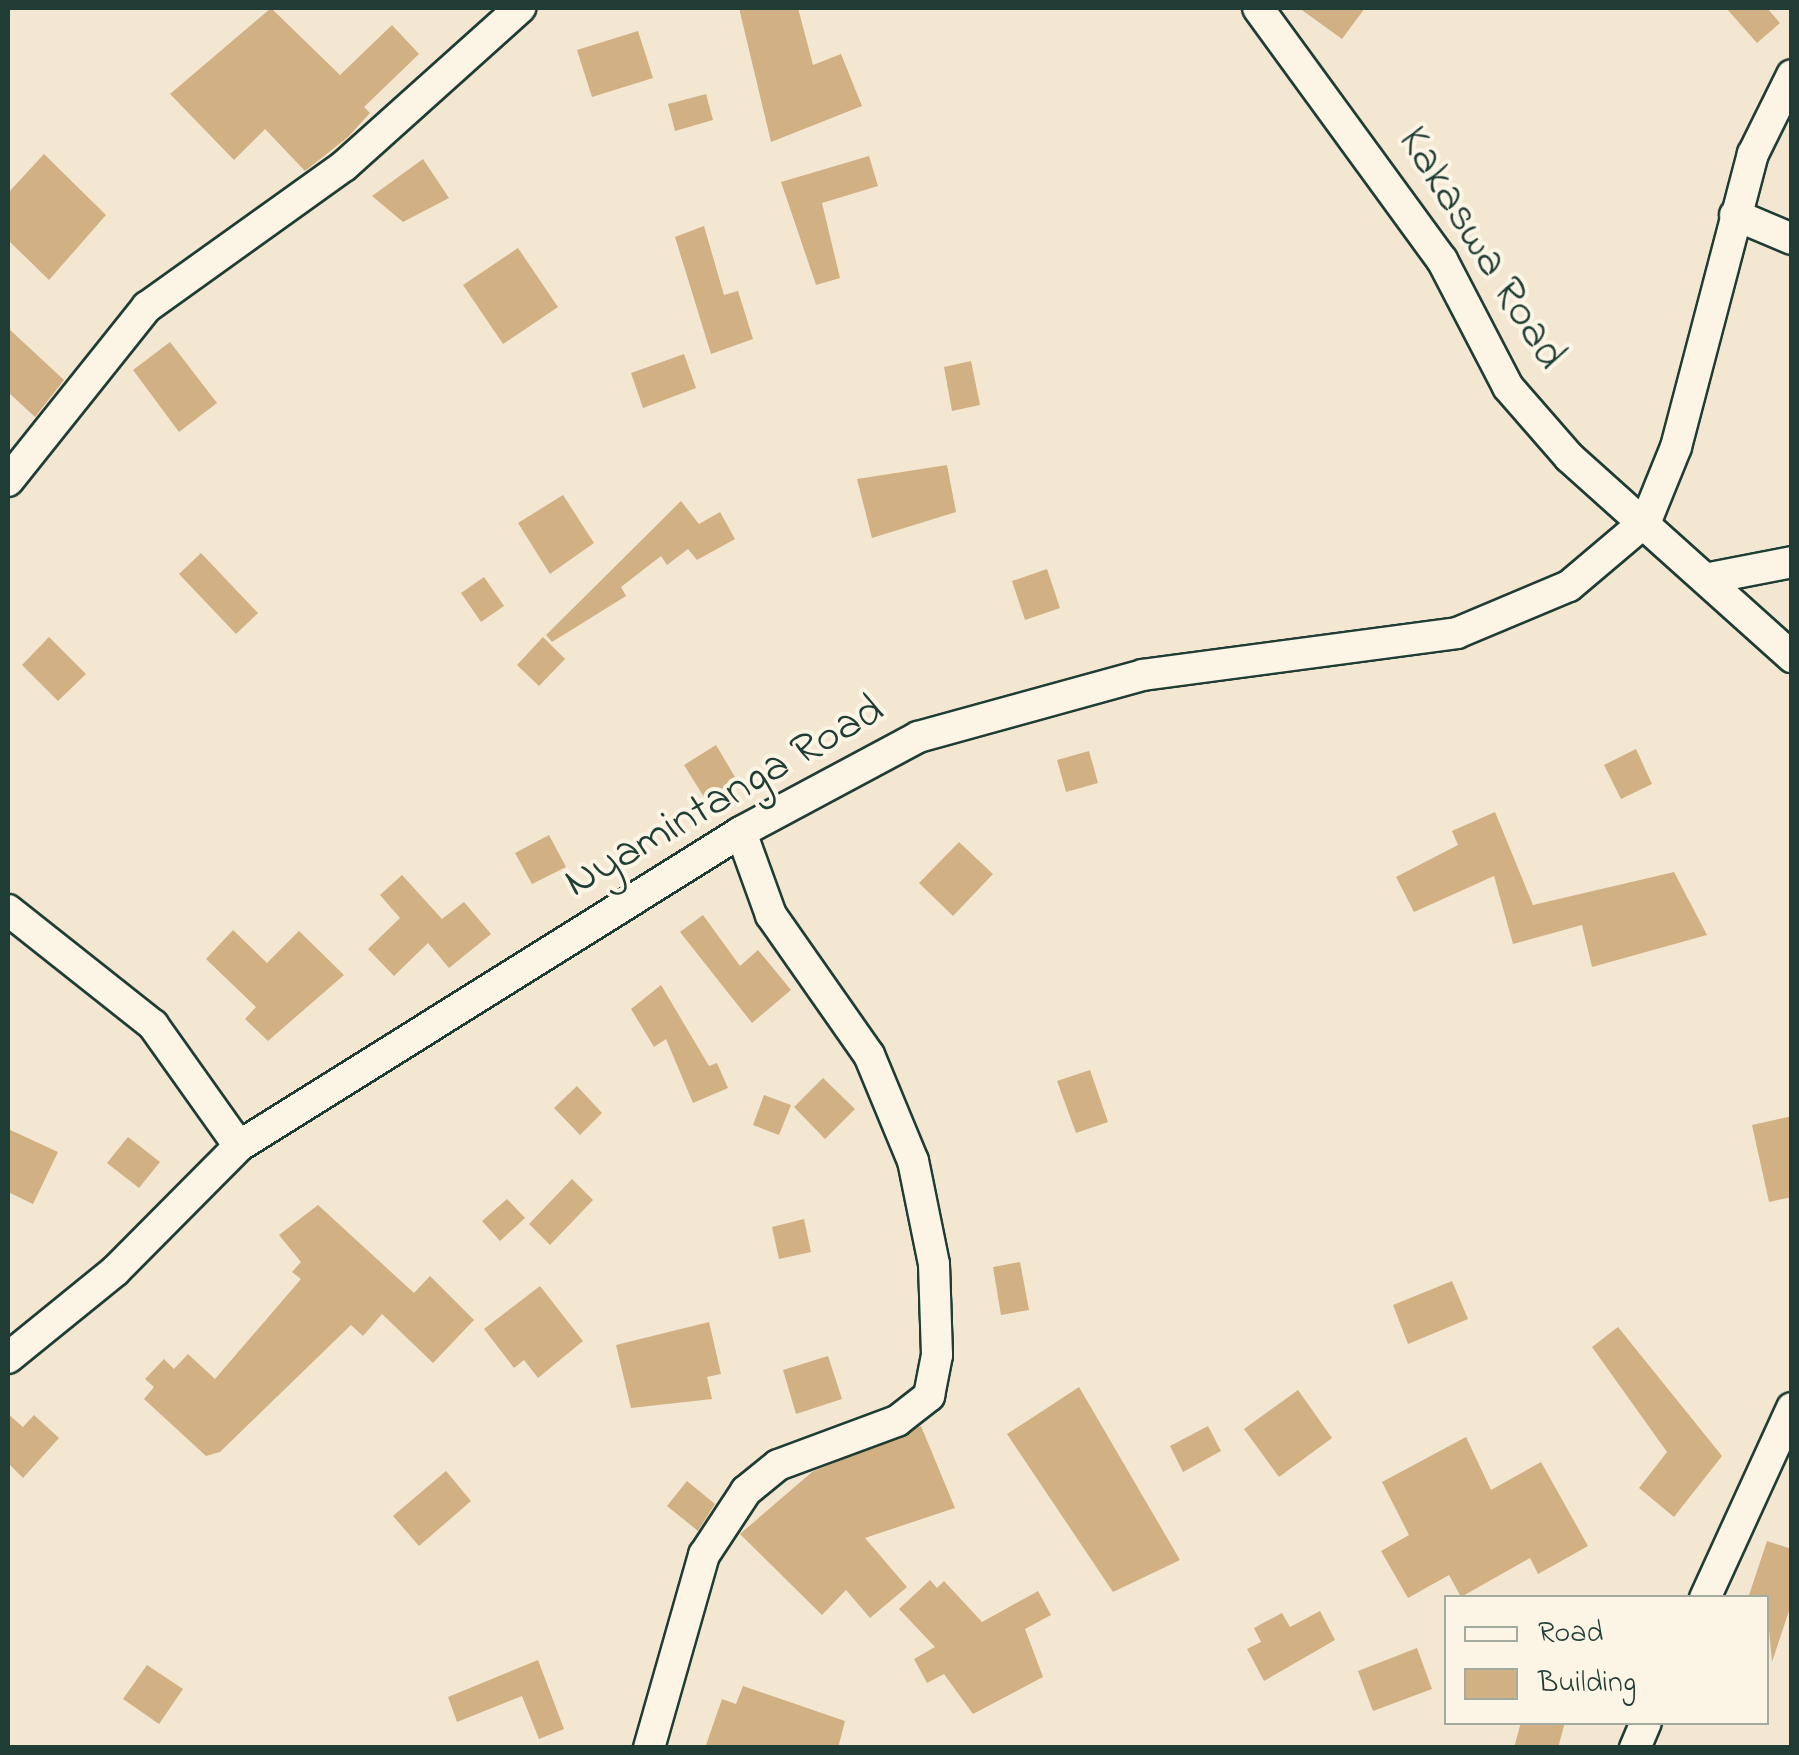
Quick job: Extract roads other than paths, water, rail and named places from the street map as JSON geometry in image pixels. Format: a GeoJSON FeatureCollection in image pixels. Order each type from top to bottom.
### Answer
{"type":"FeatureCollection","features":[{"type":"Feature","properties":{"kind":"street"},"geometry":{"type":"LineString","coordinates":[[8,481],[147,307],[344,166],[520,8]]}},
{"type":"Feature","properties":{"kind":"street","name":"Kakaswa Road"},"geometry":{"type":"LineString","coordinates":[[1258,8],[1442,260],[1508,387],[1568,457],[1710,578],[1792,657]]}},
{"type":"Feature","properties":{"kind":"street"},"geometry":{"type":"LineString","coordinates":[[1646,521],[1676,447],[1735,215],[1792,75]]}},
{"type":"Feature","properties":{"kind":"street"},"geometry":{"type":"LineString","coordinates":[[1735,215],[1792,239]]}},
{"type":"Feature","properties":{"kind":"street","name":"Nyamintanga Road"},"geometry":{"type":"LineString","coordinates":[[8,1358],[115,1271],[239,1146],[742,832],[936,732],[1143,675],[1458,632],[1569,586],[1646,521]]}},
{"type":"Feature","properties":{"kind":"street"},"geometry":{"type":"LineString","coordinates":[[1710,578],[1792,562]]}},
{"type":"Feature","properties":{"kind":"street"},"geometry":{"type":"LineString","coordinates":[[649,1748],[704,1555],[746,1491],[778,1466],[897,1421],[930,1396],[937,1355],[934,1264],[913,1161],[869,1055],[771,916],[742,832]]}},
{"type":"Feature","properties":{"kind":"street"},"geometry":{"type":"LineString","coordinates":[[8,910],[153,1025],[239,1146]]}},
{"type":"Feature","properties":{"kind":"street"},"geometry":{"type":"LineString","coordinates":[[1705,1595],[1792,1408]]}}]}
